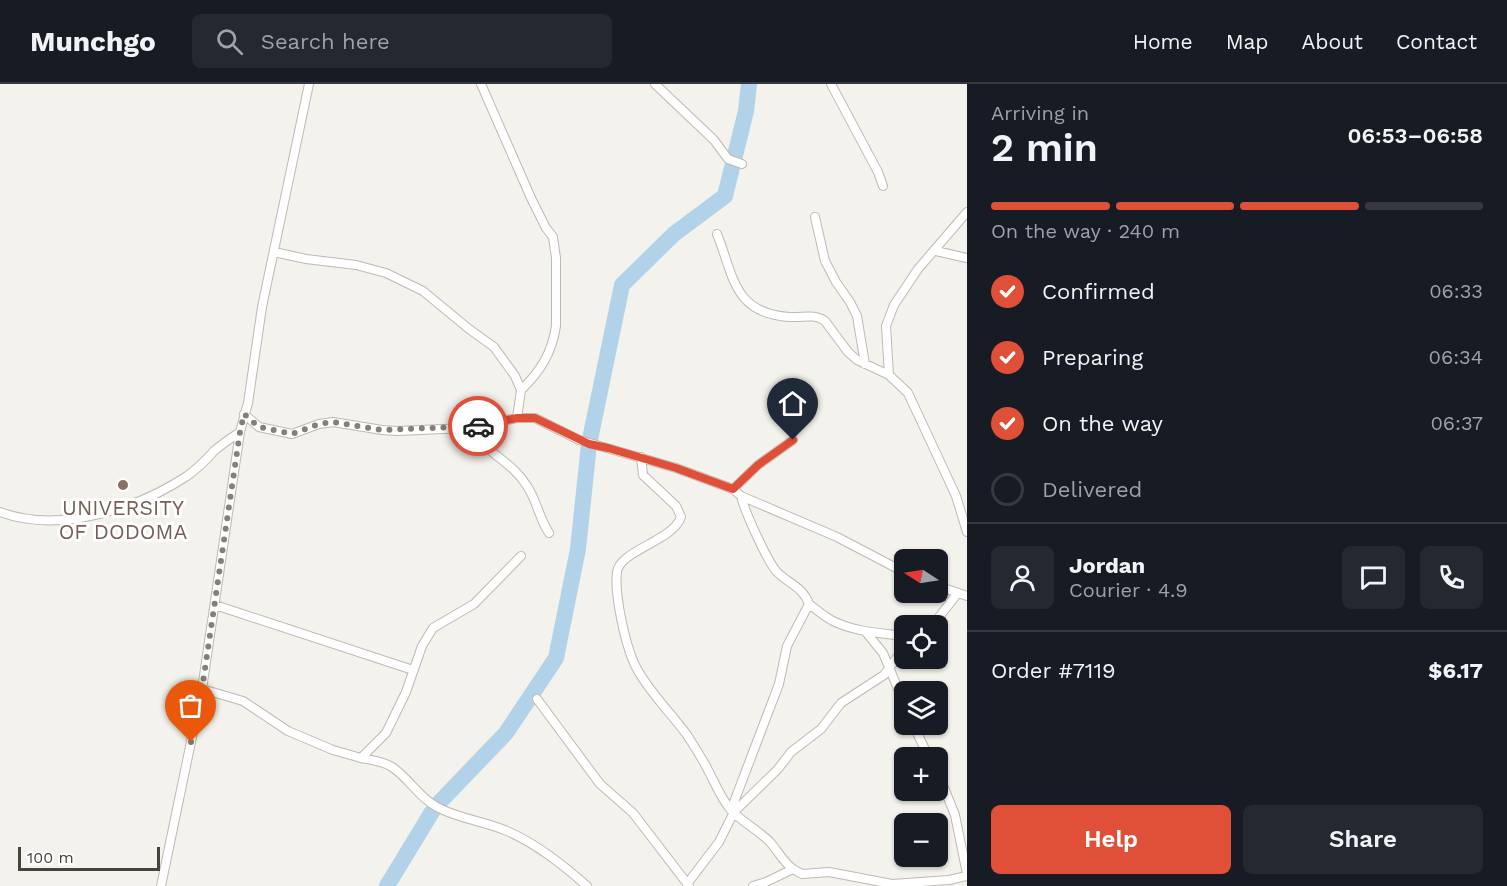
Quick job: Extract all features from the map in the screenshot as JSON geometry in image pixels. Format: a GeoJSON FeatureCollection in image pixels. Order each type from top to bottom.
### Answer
{"type":"FeatureCollection","features":[{"type":"Feature","properties":{"kind":"street"},"geometry":{"type":"LineString","coordinates":[[161,886],[202,689],[240,432],[248,403],[262,307],[309,84]]}},
{"type":"Feature","properties":{"kind":"street"},"geometry":{"type":"LineString","coordinates":[[481,84],[531,198],[555,244],[555,339],[538,374],[521,390]]}},
{"type":"Feature","properties":{"kind":"street"},"geometry":{"type":"LineString","coordinates":[[655,84],[714,140],[731,161],[741,164]]}},
{"type":"Feature","properties":{"kind":"street"},"geometry":{"type":"LineString","coordinates":[[831,84],[878,172],[883,186]]}},
{"type":"Feature","properties":{"kind":"street"},"geometry":{"type":"LineString","coordinates":[[888,375],[886,337],[888,315],[918,269],[967,212]]}},
{"type":"Feature","properties":{"kind":"street"},"geometry":{"type":"LineString","coordinates":[[815,217],[825,261],[857,316],[865,364]]}},
{"type":"Feature","properties":{"kind":"street"},"geometry":{"type":"LineString","coordinates":[[717,234],[728,260],[734,285],[751,306],[784,317],[814,315],[820,318],[825,321],[848,352],[865,364],[888,375],[908,393],[956,496],[967,532]]}},
{"type":"Feature","properties":{"kind":"street"},"geometry":{"type":"LineString","coordinates":[[936,250],[967,258]]}},
{"type":"Feature","properties":{"kind":"street"},"geometry":{"type":"LineString","coordinates":[[274,252],[306,259],[356,265],[386,273],[423,291],[494,347],[515,376],[521,390],[517,418]]}},
{"type":"Feature","properties":{"kind":"street"},"geometry":{"type":"LineString","coordinates":[[244,414],[259,427],[292,434],[319,424],[333,422],[382,430],[466,428],[517,418],[535,418],[589,444],[641,458],[733,489],[741,496],[837,537],[894,567]]}},
{"type":"Feature","properties":{"kind":"street"},"geometry":{"type":"LineString","coordinates":[[466,428],[507,463],[527,485],[542,523],[549,533]]}},
{"type":"Feature","properties":{"kind":"street"},"geometry":{"type":"LineString","coordinates":[[0,513],[25,520],[35,520],[85,517],[112,512],[171,486],[190,474],[240,432]]}},
{"type":"Feature","properties":{"kind":"street"},"geometry":{"type":"LineString","coordinates":[[733,489],[758,465],[793,440]]}},
{"type":"Feature","properties":{"kind":"street"},"geometry":{"type":"LineString","coordinates":[[641,458],[643,475],[676,506],[681,517],[680,522],[666,533],[628,556],[617,570],[619,607],[630,653],[646,684],[687,735],[732,811],[770,842],[785,864],[802,874],[829,872],[892,884],[949,880],[967,875],[955,815],[948,798]]}},
{"type":"Feature","properties":{"kind":"street"},"geometry":{"type":"LineString","coordinates":[[741,496],[745,512],[776,571],[801,589],[809,604],[831,620],[866,631],[894,635]]}},
{"type":"Feature","properties":{"kind":"street"},"geometry":{"type":"LineString","coordinates":[[361,758],[386,733],[406,692],[422,646],[433,628],[474,604],[521,556]]}},
{"type":"Feature","properties":{"kind":"street"},"geometry":{"type":"LineString","coordinates":[[948,590],[967,596]]}},
{"type":"Feature","properties":{"kind":"street"},"geometry":{"type":"LineString","coordinates":[[941,615],[957,594]]}},
{"type":"Feature","properties":{"kind":"street"},"geometry":{"type":"LineString","coordinates":[[537,699],[600,784],[633,813],[688,885],[719,842],[776,692],[788,646],[809,604]]}},
{"type":"Feature","properties":{"kind":"street"},"geometry":{"type":"LineString","coordinates":[[215,605],[413,670]]}},
{"type":"Feature","properties":{"kind":"street"},"geometry":{"type":"LineString","coordinates":[[866,631],[880,648],[895,681]]}},
{"type":"Feature","properties":{"kind":"street"},"geometry":{"type":"LineString","coordinates":[[732,811],[778,769],[791,752],[821,729],[841,703],[884,675],[894,661]]}},
{"type":"Feature","properties":{"kind":"street"},"geometry":{"type":"LineString","coordinates":[[202,689],[243,701],[288,731],[333,750],[386,763],[435,807],[458,817],[507,831],[559,862],[587,886]]}},
{"type":"Feature","properties":{"kind":"street"},"geometry":{"type":"LineString","coordinates":[[753,886],[793,869]]}},
{"type":"Feature","properties":{"kind":"waterway"},"geometry":{"type":"LineString","coordinates":[[387,886],[435,807],[506,733],[556,658],[578,549],[589,444],[622,285],[674,234],[725,196],[746,111],[749,84]]}},
{"type":"Feature","properties":{"kind":"way so far"},"geometry":{"type":"LineString","coordinates":[[191,742],[202,689],[244,414],[259,427],[292,434],[319,424],[333,422],[397,431],[478,426]]}},
{"type":"Feature","properties":{"kind":"place","name":"UNIVERSITY OF DODOMA"},"geometry":{"type":"Point","coordinates":[123,485]}},
{"type":"Feature","properties":{"kind":"route"},"geometry":{"type":"LineString","coordinates":[[478,426],[517,418],[535,418],[589,444],[676,468],[733,489],[758,465],[793,440]]}}]}
